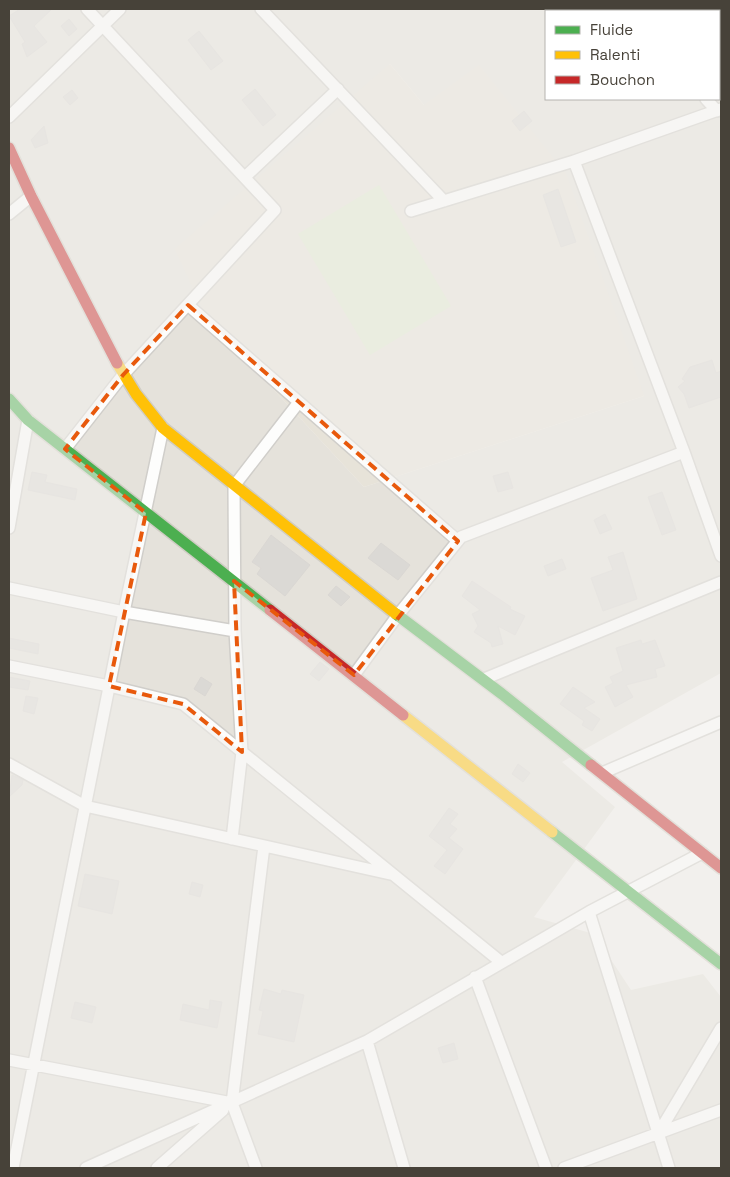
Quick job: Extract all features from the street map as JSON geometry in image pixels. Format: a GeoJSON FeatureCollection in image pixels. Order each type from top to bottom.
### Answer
{"type":"FeatureCollection","features":[{"type":"Feature","properties":{"kind":"street"},"geometry":{"type":"LineString","coordinates":[[65,449],[123,375],[275,210],[246,176],[87,9]]}},
{"type":"Feature","properties":{"kind":"street"},"geometry":{"type":"LineString","coordinates":[[9,117],[120,9]]}},
{"type":"Feature","properties":{"kind":"street"},"geometry":{"type":"LineString","coordinates":[[261,9],[444,201]]}},
{"type":"Feature","properties":{"kind":"street"},"geometry":{"type":"LineString","coordinates":[[246,176],[338,89]]}},
{"type":"Feature","properties":{"kind":"street"},"geometry":{"type":"LineString","coordinates":[[707,100],[719,110]]}},
{"type":"Feature","properties":{"kind":"street"},"geometry":{"type":"LineString","coordinates":[[411,211],[574,161],[719,110]]}},
{"type":"Feature","properties":{"kind":"street"},"geometry":{"type":"LineString","coordinates":[[9,148],[31,196],[123,375],[163,428],[398,615],[484,679],[721,868]]}},
{"type":"Feature","properties":{"kind":"street"},"geometry":{"type":"LineString","coordinates":[[574,161],[684,452],[721,556]]}},
{"type":"Feature","properties":{"kind":"street"},"geometry":{"type":"LineString","coordinates":[[9,214],[31,196]]}},
{"type":"Feature","properties":{"kind":"street"},"geometry":{"type":"LineString","coordinates":[[188,304],[458,541]]}},
{"type":"Feature","properties":{"kind":"street"},"geometry":{"type":"LineString","coordinates":[[9,399],[28,420],[721,964]]}},
{"type":"Feature","properties":{"kind":"street"},"geometry":{"type":"LineString","coordinates":[[232,839],[242,752],[235,631],[234,486],[299,402]]}},
{"type":"Feature","properties":{"kind":"street"},"geometry":{"type":"LineString","coordinates":[[9,528],[28,420]]}},
{"type":"Feature","properties":{"kind":"street"},"geometry":{"type":"LineString","coordinates":[[13,1168],[124,612],[163,428]]}},
{"type":"Feature","properties":{"kind":"street"},"geometry":{"type":"LineString","coordinates":[[354,675],[398,615],[461,537],[684,452]]}},
{"type":"Feature","properties":{"kind":"street"},"geometry":{"type":"LineString","coordinates":[[484,679],[721,582]]}},
{"type":"Feature","properties":{"kind":"street"},"geometry":{"type":"LineString","coordinates":[[9,588],[124,612],[235,631]]}},
{"type":"Feature","properties":{"kind":"street"},"geometry":{"type":"LineString","coordinates":[[9,666],[109,686],[183,704],[501,962]]}},
{"type":"Feature","properties":{"kind":"street"},"geometry":{"type":"LineString","coordinates":[[602,773],[721,722]]}},
{"type":"Feature","properties":{"kind":"street"},"geometry":{"type":"LineString","coordinates":[[9,764],[85,806],[394,875]]}},
{"type":"Feature","properties":{"kind":"street"},"geometry":{"type":"LineString","coordinates":[[256,1168],[232,1103],[264,846]]}},
{"type":"Feature","properties":{"kind":"street"},"geometry":{"type":"LineString","coordinates":[[86,1168],[367,1041],[589,912],[702,853]]}},
{"type":"Feature","properties":{"kind":"street"},"geometry":{"type":"LineString","coordinates":[[589,912],[670,1168]]}},
{"type":"Feature","properties":{"kind":"street"},"geometry":{"type":"LineString","coordinates":[[475,977],[546,1168]]}},
{"type":"Feature","properties":{"kind":"street"},"geometry":{"type":"LineString","coordinates":[[658,1134],[721,1028]]}},
{"type":"Feature","properties":{"kind":"street"},"geometry":{"type":"LineString","coordinates":[[367,1041],[404,1168]]}},
{"type":"Feature","properties":{"kind":"street"},"geometry":{"type":"LineString","coordinates":[[9,1060],[232,1103]]}},
{"type":"Feature","properties":{"kind":"street"},"geometry":{"type":"LineString","coordinates":[[157,1168],[232,1103]]}},
{"type":"Feature","properties":{"kind":"street"},"geometry":{"type":"LineString","coordinates":[[564,1168],[721,1110]]}},
{"type":"Feature","properties":{"kind":"highlighted area"},"geometry":{"type":"Polygon","coordinates":[[[188,305],[458,541],[354,675],[234,581],[242,752],[183,704],[109,686],[146,513],[65,449],[123,375],[188,305]]]}},
{"type":"Feature","properties":{"kind":"shaded area"},"geometry":{"type":"Polygon","coordinates":[[[9,9],[721,9],[721,673],[562,762],[615,807],[534,917],[594,934],[631,990],[703,974],[721,997],[721,1168],[9,1168],[9,9]],[[390,64],[207,318],[364,487],[644,396],[424,105],[390,64]]]}},
{"type":"Feature","properties":{"kind":"shaded area"},"geometry":{"type":"Polygon","coordinates":[[[390,64],[424,105],[479,65],[566,174],[644,396],[364,487],[207,318],[175,249],[390,64]]]}},
{"type":"Feature","properties":{"kind":"green space"},"geometry":{"type":"Polygon","coordinates":[[[379,185],[451,306],[370,355],[298,234],[379,185]]]}},
{"type":"Feature","properties":{"kind":"building"},"geometry":{"type":"Polygon","coordinates":[[[20,9],[52,9],[34,26],[47,42],[27,57],[22,44],[25,42],[9,16],[20,9]]]}},
{"type":"Feature","properties":{"kind":"building"},"geometry":{"type":"Polygon","coordinates":[[[69,19],[77,29],[69,36],[61,26],[69,19]]]}},
{"type":"Feature","properties":{"kind":"building"},"geometry":{"type":"Polygon","coordinates":[[[199,31],[223,61],[211,70],[188,40],[199,31]]]}},
{"type":"Feature","properties":{"kind":"building"},"geometry":{"type":"Polygon","coordinates":[[[255,89],[276,115],[263,126],[242,100],[255,89]]]}},
{"type":"Feature","properties":{"kind":"building"},"geometry":{"type":"Polygon","coordinates":[[[72,90],[78,98],[70,105],[63,97],[72,90]]]}},
{"type":"Feature","properties":{"kind":"building"},"geometry":{"type":"Polygon","coordinates":[[[524,111],[532,121],[520,131],[512,121],[524,111]]]}},
{"type":"Feature","properties":{"kind":"building"},"geometry":{"type":"Polygon","coordinates":[[[44,126],[48,143],[35,148],[31,140],[44,126]]]}},
{"type":"Feature","properties":{"kind":"building"},"geometry":{"type":"Polygon","coordinates":[[[558,189],[576,242],[561,247],[543,195],[558,189]]]}},
{"type":"Feature","properties":{"kind":"building"},"geometry":{"type":"Polygon","coordinates":[[[712,360],[716,373],[721,371],[721,397],[689,408],[684,394],[678,387],[685,381],[682,379],[690,367],[712,360]]]}},
{"type":"Feature","properties":{"kind":"building"},"geometry":{"type":"Polygon","coordinates":[[[32,472],[47,475],[45,482],[77,489],[75,500],[28,490],[32,472]]]}},
{"type":"Feature","properties":{"kind":"building"},"geometry":{"type":"Polygon","coordinates":[[[508,472],[513,488],[498,492],[493,476],[508,472]]]}},
{"type":"Feature","properties":{"kind":"building"},"geometry":{"type":"Polygon","coordinates":[[[662,492],[676,530],[662,535],[648,497],[662,492]]]}},
{"type":"Feature","properties":{"kind":"building"},"geometry":{"type":"Polygon","coordinates":[[[605,514],[612,529],[600,534],[594,520],[605,514]]]}},
{"type":"Feature","properties":{"kind":"building"},"geometry":{"type":"Polygon","coordinates":[[[271,535],[310,565],[285,596],[257,574],[261,568],[252,562],[271,535]]]}},
{"type":"Feature","properties":{"kind":"building"},"geometry":{"type":"Polygon","coordinates":[[[381,543],[410,565],[398,580],[368,558],[381,543]]]}},
{"type":"Feature","properties":{"kind":"building"},"geometry":{"type":"Polygon","coordinates":[[[623,552],[637,599],[603,611],[591,578],[613,570],[608,557],[623,552]]]}},
{"type":"Feature","properties":{"kind":"building"},"geometry":{"type":"Polygon","coordinates":[[[562,559],[566,569],[548,576],[544,566],[562,559]]]}},
{"type":"Feature","properties":{"kind":"building"},"geometry":{"type":"Polygon","coordinates":[[[472,581],[511,607],[510,609],[525,616],[515,635],[498,626],[503,644],[492,647],[491,643],[474,632],[478,626],[472,614],[480,610],[462,596],[472,581]]]}},
{"type":"Feature","properties":{"kind":"building"},"geometry":{"type":"Polygon","coordinates":[[[336,586],[350,597],[341,606],[328,595],[336,586]]]}},
{"type":"Feature","properties":{"kind":"building"},"geometry":{"type":"Polygon","coordinates":[[[9,638],[39,644],[38,654],[9,648],[9,638]]]}},
{"type":"Feature","properties":{"kind":"building"},"geometry":{"type":"Polygon","coordinates":[[[641,640],[642,644],[655,640],[665,666],[655,669],[657,677],[626,685],[633,697],[615,707],[605,687],[613,683],[610,677],[623,671],[616,648],[641,640]]]}},
{"type":"Feature","properties":{"kind":"building"},"geometry":{"type":"Polygon","coordinates":[[[320,662],[329,669],[319,681],[310,674],[320,662]]]}},
{"type":"Feature","properties":{"kind":"building"},"geometry":{"type":"Polygon","coordinates":[[[9,677],[30,681],[28,690],[9,687],[9,677]]]}},
{"type":"Feature","properties":{"kind":"building"},"geometry":{"type":"Polygon","coordinates":[[[201,677],[212,684],[205,696],[194,689],[201,677]]]}},
{"type":"Feature","properties":{"kind":"building"},"geometry":{"type":"Polygon","coordinates":[[[573,687],[595,702],[584,708],[600,719],[592,731],[582,725],[584,721],[560,704],[573,687]]]}},
{"type":"Feature","properties":{"kind":"building"},"geometry":{"type":"Polygon","coordinates":[[[26,696],[38,698],[34,714],[23,711],[26,696]]]}},
{"type":"Feature","properties":{"kind":"building"},"geometry":{"type":"Polygon","coordinates":[[[518,764],[530,773],[523,782],[512,774],[518,764]]]}},
{"type":"Feature","properties":{"kind":"building"},"geometry":{"type":"Polygon","coordinates":[[[12,775],[23,780],[22,785],[9,797],[12,775]]]}},
{"type":"Feature","properties":{"kind":"building"},"geometry":{"type":"Polygon","coordinates":[[[449,808],[458,814],[450,824],[457,829],[449,838],[463,849],[445,874],[434,866],[447,850],[429,836],[449,808]]]}},
{"type":"Feature","properties":{"kind":"building"},"geometry":{"type":"Polygon","coordinates":[[[85,874],[119,881],[112,914],[78,906],[85,874]]]}},
{"type":"Feature","properties":{"kind":"building"},"geometry":{"type":"Polygon","coordinates":[[[192,882],[203,885],[200,897],[189,894],[192,882]]]}},
{"type":"Feature","properties":{"kind":"building"},"geometry":{"type":"Polygon","coordinates":[[[264,989],[281,994],[282,990],[304,995],[294,1042],[258,1034],[263,1011],[259,1010],[264,989]]]}},
{"type":"Feature","properties":{"kind":"building"},"geometry":{"type":"Polygon","coordinates":[[[210,1000],[222,1002],[217,1028],[180,1020],[183,1004],[209,1010],[210,1000]]]}},
{"type":"Feature","properties":{"kind":"building"},"geometry":{"type":"Polygon","coordinates":[[[75,1002],[96,1007],[92,1023],[71,1018],[75,1002]]]}},
{"type":"Feature","properties":{"kind":"building"},"geometry":{"type":"Polygon","coordinates":[[[454,1043],[458,1059],[443,1063],[438,1048],[454,1043]]]}},
{"type":"Feature","properties":{"kind":"traffic: fast"},"geometry":{"type":"LineString","coordinates":[[9,399],[28,420],[270,610]]}},
{"type":"Feature","properties":{"kind":"traffic: fast"},"geometry":{"type":"LineString","coordinates":[[396,614],[502,694],[591,765]]}},
{"type":"Feature","properties":{"kind":"traffic: fast"},"geometry":{"type":"LineString","coordinates":[[552,832],[721,964]]}},
{"type":"Feature","properties":{"kind":"traffic: slow"},"geometry":{"type":"LineString","coordinates":[[117,363],[136,394],[163,428],[396,614]]}},
{"type":"Feature","properties":{"kind":"traffic: slow"},"geometry":{"type":"LineString","coordinates":[[403,715],[552,832]]}},
{"type":"Feature","properties":{"kind":"traffic: jam"},"geometry":{"type":"LineString","coordinates":[[9,148],[31,196],[117,363]]}},
{"type":"Feature","properties":{"kind":"traffic: jam"},"geometry":{"type":"LineString","coordinates":[[270,610],[403,715]]}},
{"type":"Feature","properties":{"kind":"traffic: jam"},"geometry":{"type":"LineString","coordinates":[[591,765],[721,868]]}}]}
